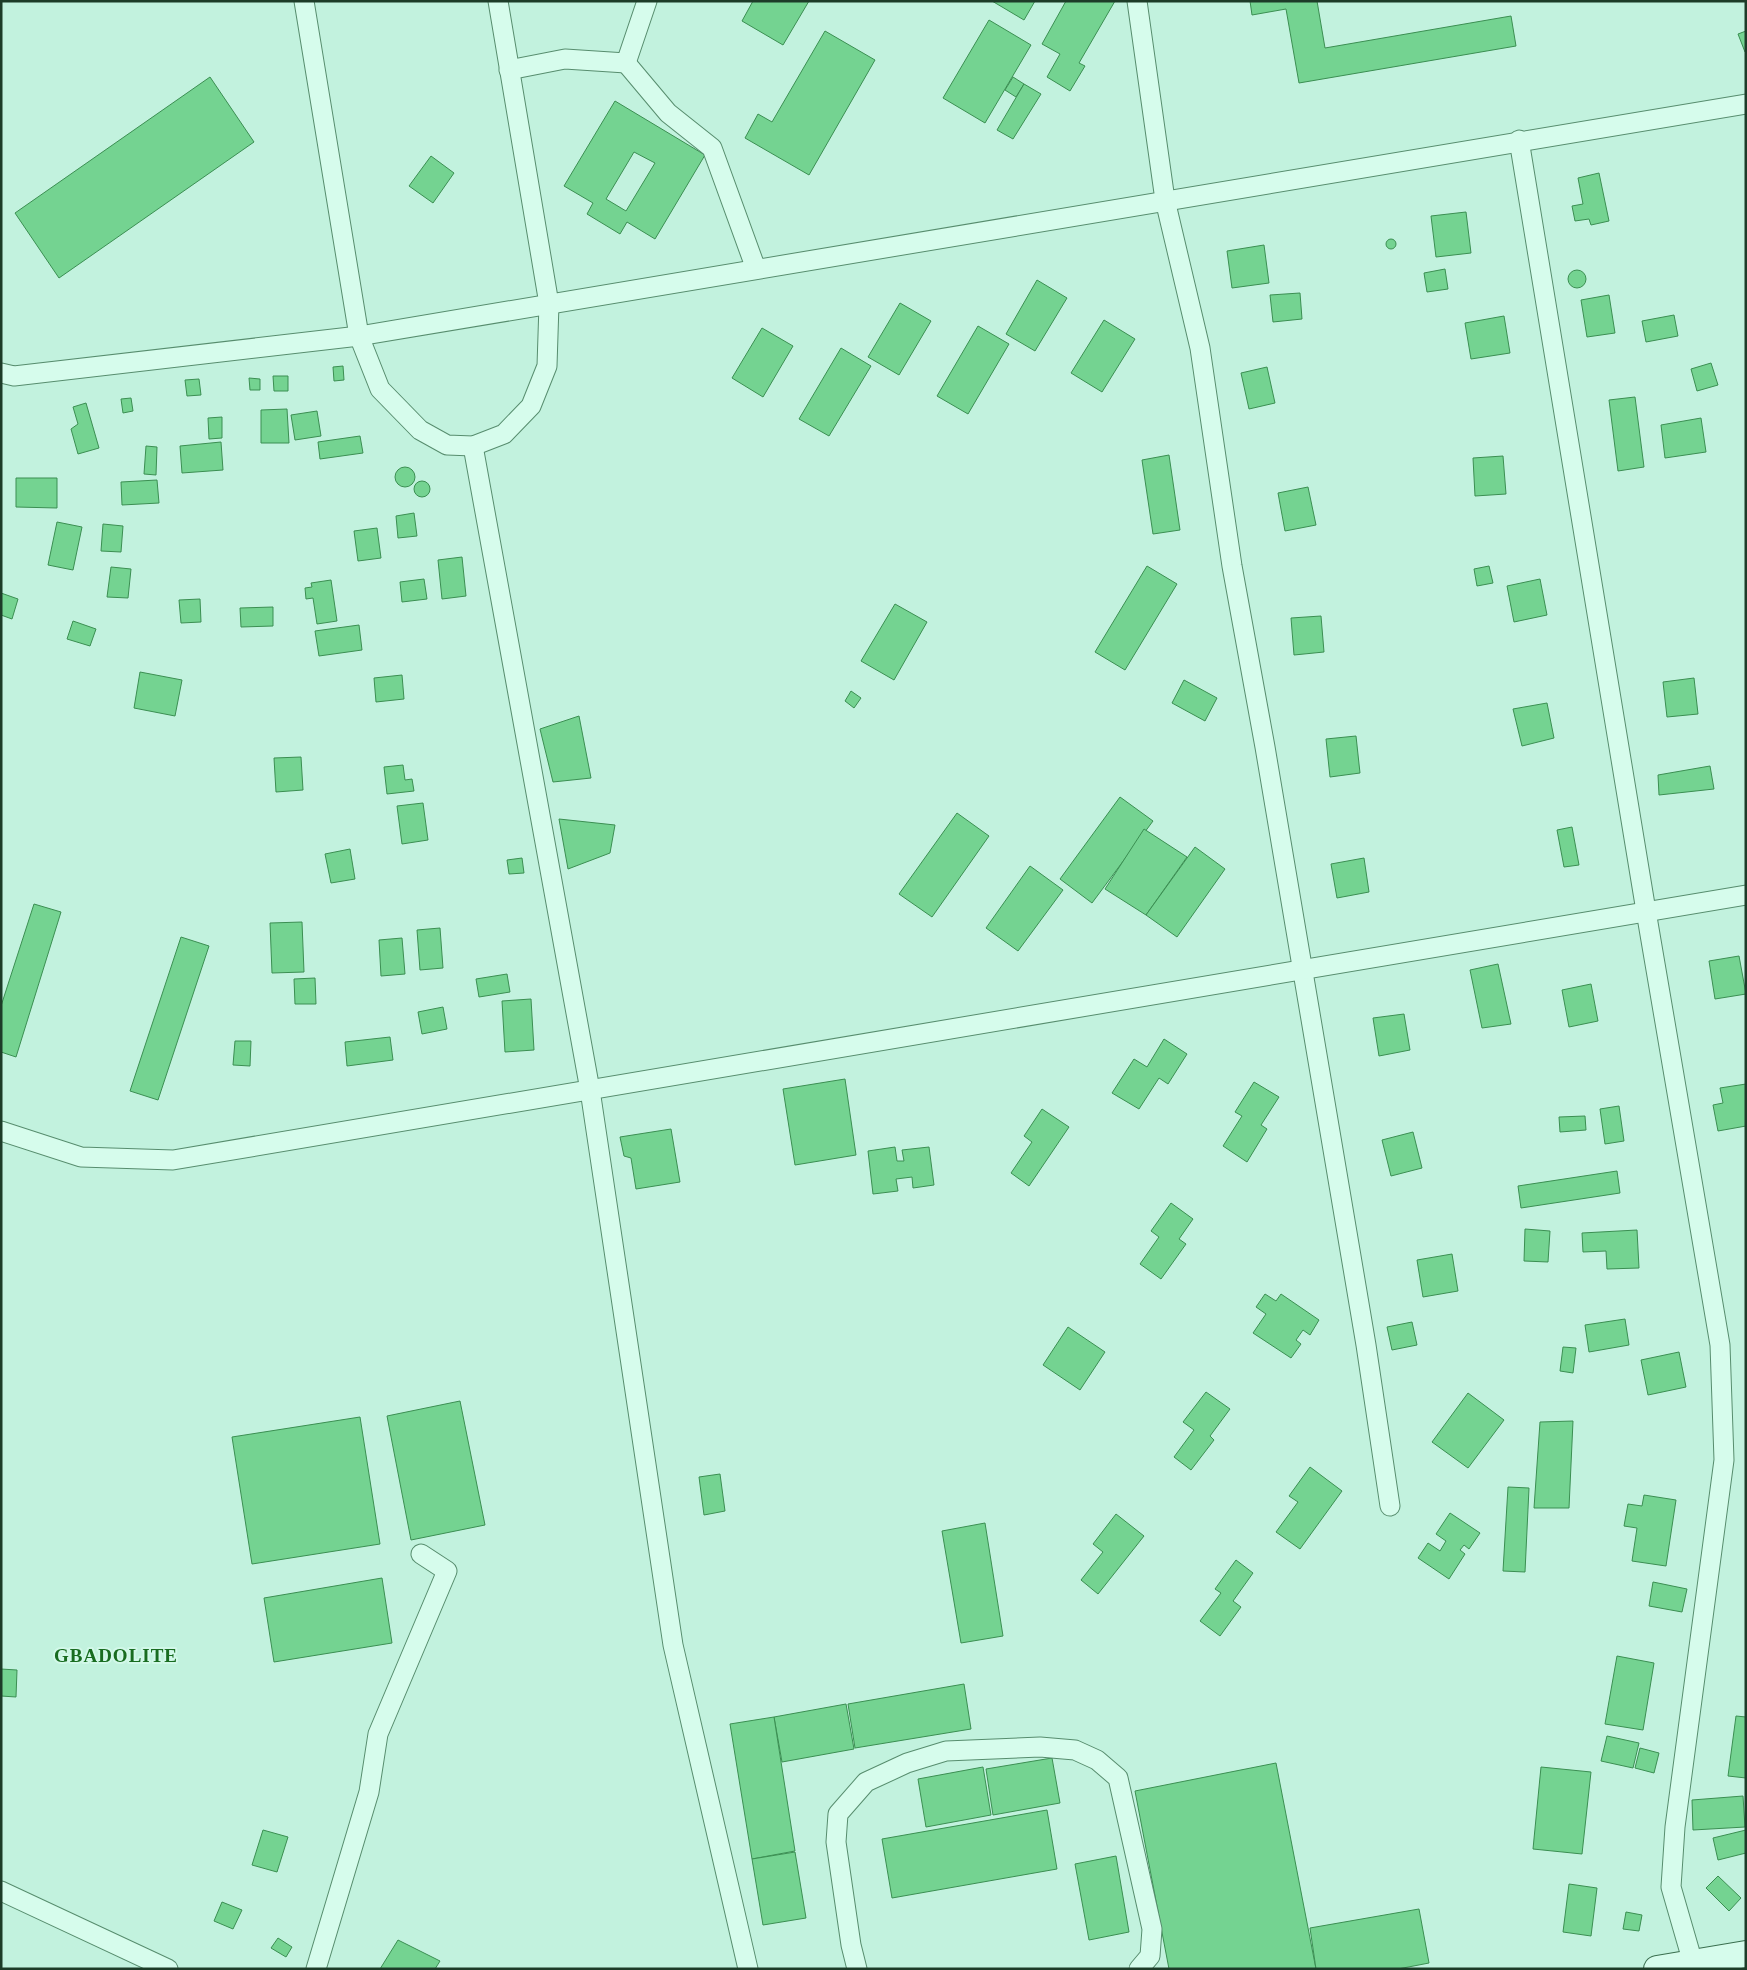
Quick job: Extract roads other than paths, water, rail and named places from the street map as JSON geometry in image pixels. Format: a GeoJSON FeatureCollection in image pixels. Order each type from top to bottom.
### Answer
{"type":"FeatureCollection","features":[{"type":"Feature","properties":{"kind":"street"},"geometry":{"type":"LineString","coordinates":[[304,1],[359,336],[380,389],[420,430],[448,446],[473,446],[504,434],[531,406],[546,366],[549,304],[498,1]]}},
{"type":"Feature","properties":{"kind":"street"},"geometry":{"type":"LineString","coordinates":[[626,63],[647,1]]}},
{"type":"Feature","properties":{"kind":"street"},"geometry":{"type":"LineString","coordinates":[[1137,1],[1165,200],[1200,348],[1232,566],[1366,1345],[1390,1506]]}},
{"type":"Feature","properties":{"kind":"street"},"geometry":{"type":"LineString","coordinates":[[509,70],[565,59],[626,63],[668,113],[712,148],[756,269]]}},
{"type":"Feature","properties":{"kind":"street"},"geometry":{"type":"LineString","coordinates":[[1,373],[14,376],[359,336],[1519,140],[1746,104]]}},
{"type":"Feature","properties":{"kind":"street"},"geometry":{"type":"LineString","coordinates":[[1519,140],[1646,911],[1720,1345],[1724,1460],[1674,1827],[1671,1887],[1692,1963]]}},
{"type":"Feature","properties":{"kind":"street"},"geometry":{"type":"LineString","coordinates":[[473,446],[590,1090],[673,1646],[748,1969]]}},
{"type":"Feature","properties":{"kind":"street"},"geometry":{"type":"LineString","coordinates":[[1,1131],[81,1158],[173,1160],[1746,895]]}},
{"type":"Feature","properties":{"kind":"street"},"geometry":{"type":"LineString","coordinates":[[316,1969],[369,1792],[378,1734],[447,1571],[421,1554]]}},
{"type":"Feature","properties":{"kind":"street"},"geometry":{"type":"LineString","coordinates":[[857,1969],[851,1945],[836,1842],[838,1814],[866,1782],[907,1763],[946,1752],[1040,1747],[1075,1750],[1097,1760],[1118,1778],[1152,1929],[1150,1956],[1140,1969]]}},
{"type":"Feature","properties":{"kind":"street"},"geometry":{"type":"LineString","coordinates":[[1,1891],[168,1969]]}},
{"type":"Feature","properties":{"kind":"street"},"geometry":{"type":"LineString","coordinates":[[1657,1969],[1746,1954]]}},
{"type":"Feature","properties":{"kind":"district","name":"GBADOLITE"},"geometry":{"type":"Point","coordinates":[116,1655]}}]}
